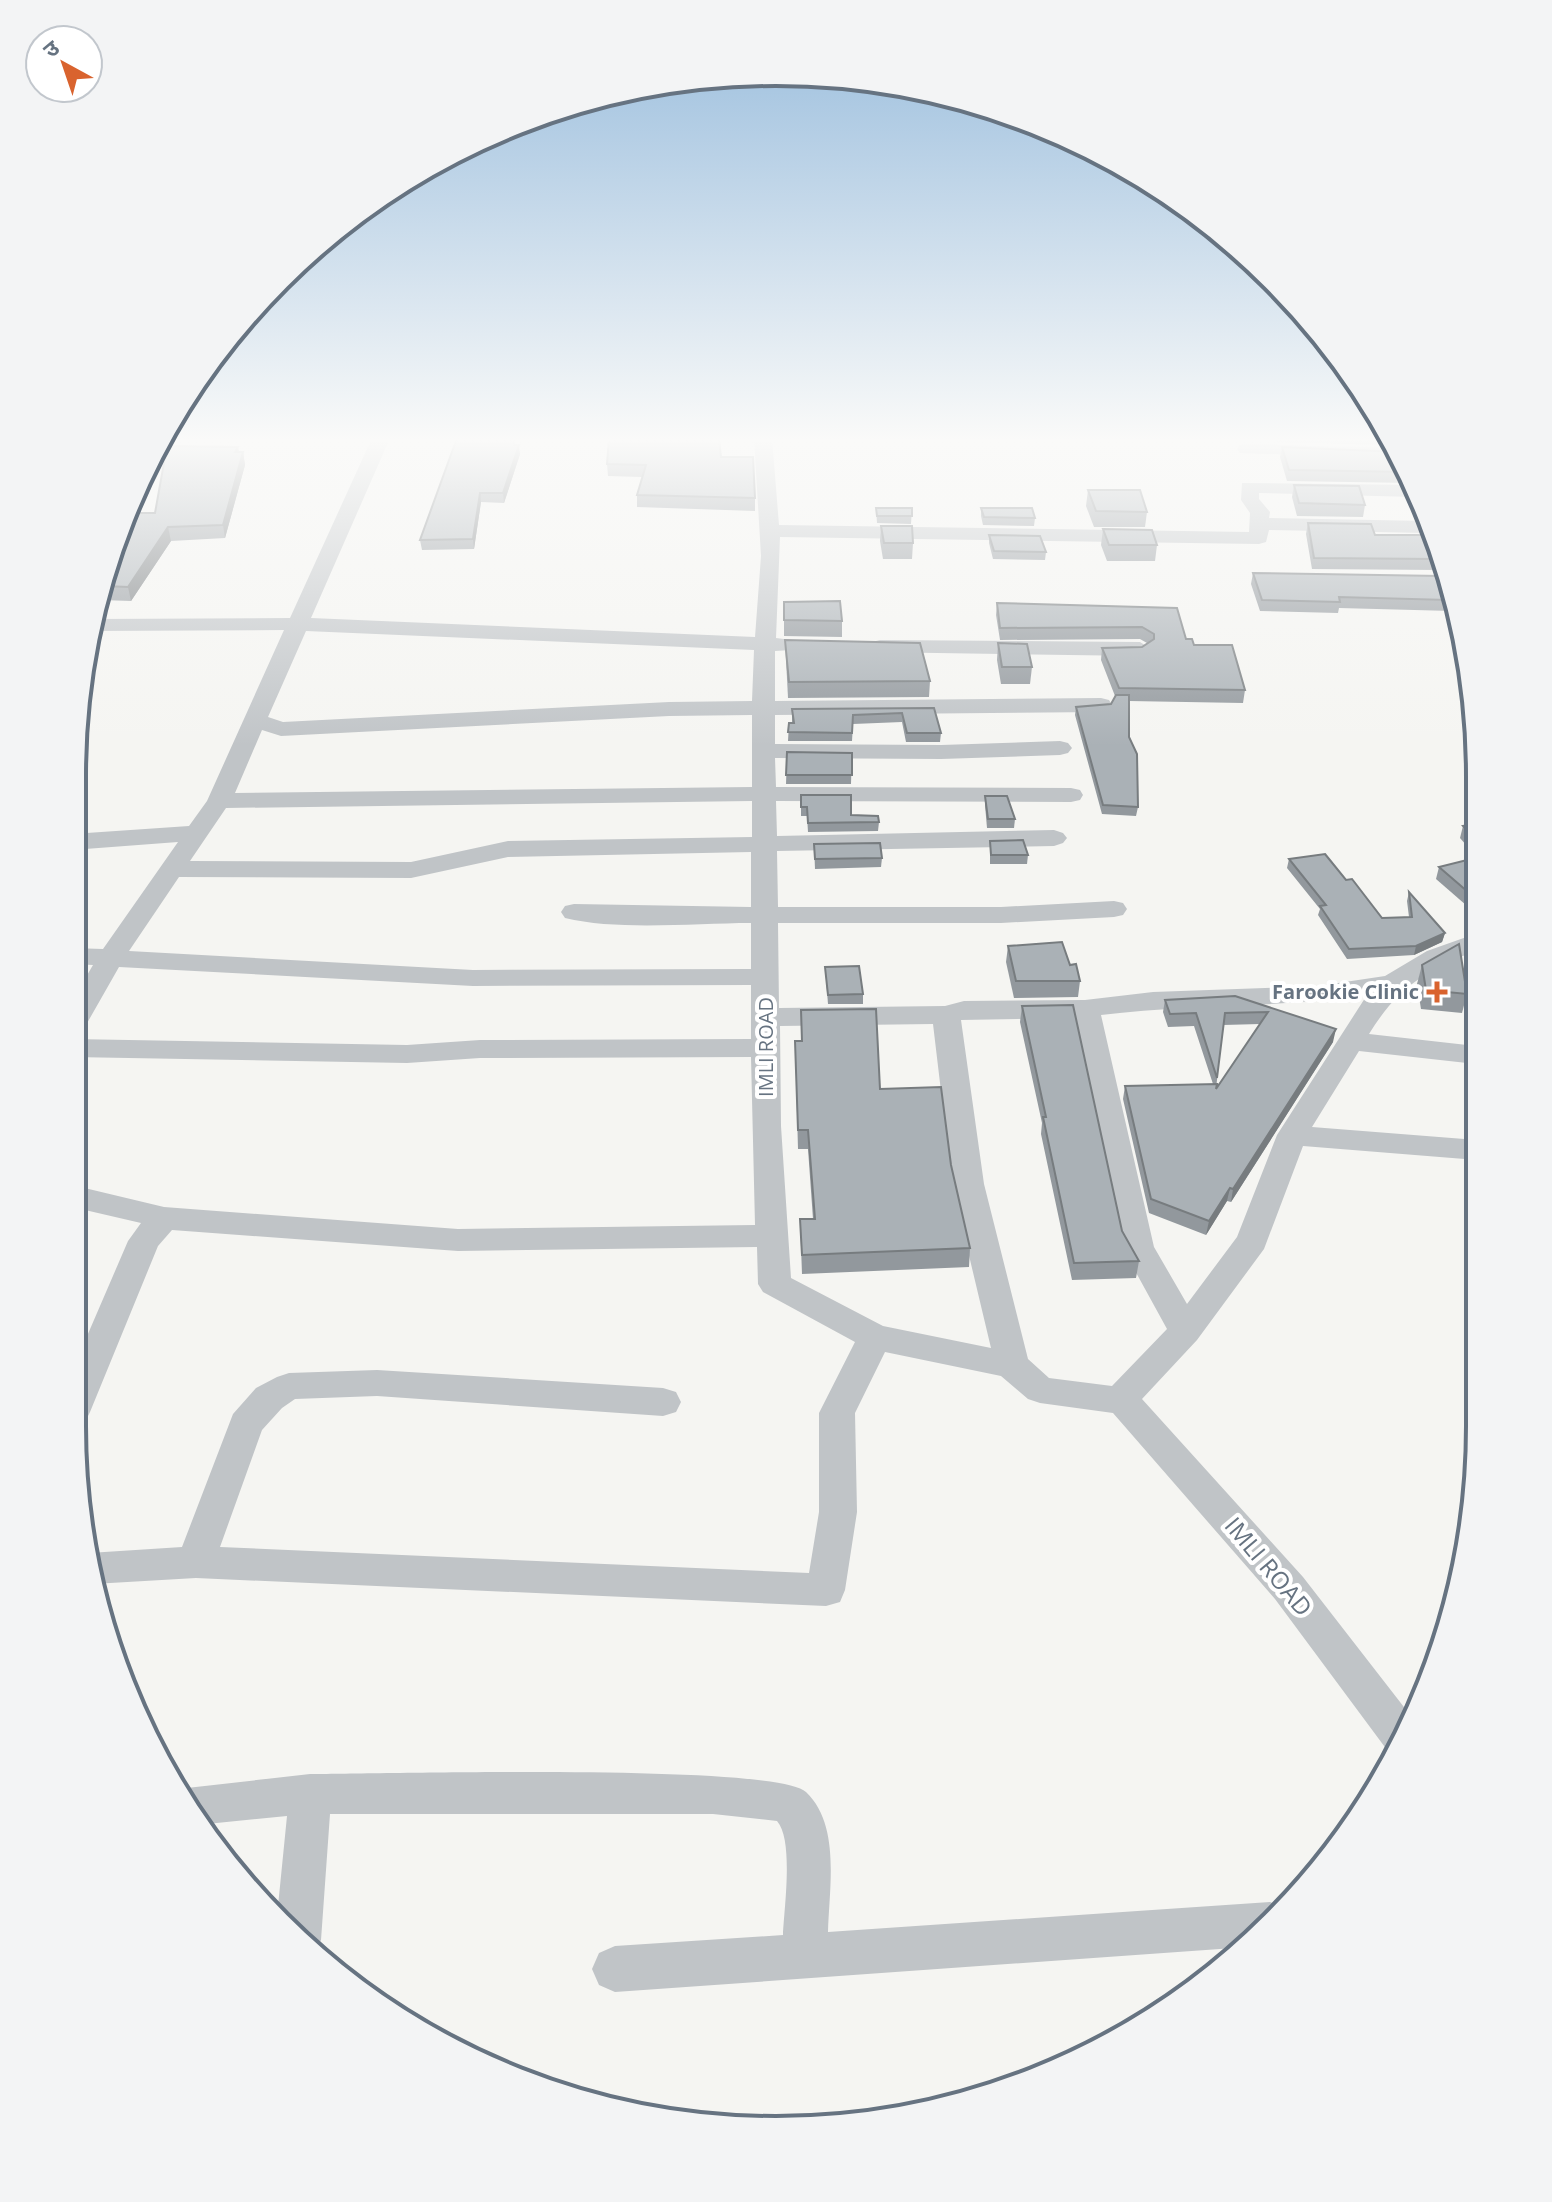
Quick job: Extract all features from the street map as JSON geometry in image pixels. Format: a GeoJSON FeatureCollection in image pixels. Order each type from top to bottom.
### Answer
{"type":"FeatureCollection","features":[{"type":"Feature","properties":{"kind":"street"},"geometry":{"type":"LineString","coordinates":[[86,1001],[111,957],[219,801],[335,541]]}},
{"type":"Feature","properties":{"kind":"street","name":"IMLI ROAD"},"geometry":{"type":"LineString","coordinates":[[770,541],[763,708],[766,1048],[775,1284],[875,1337],[1012,1365],[1040,1390],[1122,1401],[1289,1588],[1396,1729]]}},
{"type":"Feature","properties":{"kind":"street"},"geometry":{"type":"LineString","coordinates":[[103,625],[297,624],[811,646]]}},
{"type":"Feature","properties":{"kind":"street"},"geometry":{"type":"LineString","coordinates":[[857,647],[1140,649]]}},
{"type":"Feature","properties":{"kind":"street"},"geometry":{"type":"LineString","coordinates":[[255,720],[281,729],[763,708],[1101,705]]}},
{"type":"Feature","properties":{"kind":"street"},"geometry":{"type":"LineString","coordinates":[[764,751],[941,752],[1060,748]]}},
{"type":"Feature","properties":{"kind":"street"},"geometry":{"type":"LineString","coordinates":[[219,801],[764,794],[1071,795]]}},
{"type":"Feature","properties":{"kind":"street"},"geometry":{"type":"LineString","coordinates":[[86,841],[197,833]]}},
{"type":"Feature","properties":{"kind":"street"},"geometry":{"type":"LineString","coordinates":[[171,869],[411,870],[508,849],[1054,838]]}},
{"type":"Feature","properties":{"kind":"street"},"geometry":{"type":"LineString","coordinates":[[574,912],[614,915],[1001,915],[1114,909]]}},
{"type":"Feature","properties":{"kind":"street"},"geometry":{"type":"LineString","coordinates":[[1122,1401],[1185,1331],[1252,1241],[1292,1135],[1371,1008],[1393,983],[1437,957],[1466,946]]}},
{"type":"Feature","properties":{"kind":"street"},"geometry":{"type":"LineString","coordinates":[[86,956],[473,978],[765,977]]}},
{"type":"Feature","properties":{"kind":"street"},"geometry":{"type":"LineString","coordinates":[[766,1017],[946,1015],[964,1010],[1085,1009],[1153,1000],[1318,994],[1393,983]]}},
{"type":"Feature","properties":{"kind":"street"},"geometry":{"type":"LineString","coordinates":[[1085,1009],[1138,1247],[1185,1331]]}},
{"type":"Feature","properties":{"kind":"street"},"geometry":{"type":"LineString","coordinates":[[946,1015],[968,1184],[1012,1365]]}},
{"type":"Feature","properties":{"kind":"street"},"geometry":{"type":"LineString","coordinates":[[1350,1041],[1466,1054]]}},
{"type":"Feature","properties":{"kind":"street"},"geometry":{"type":"LineString","coordinates":[[86,1048],[407,1054],[480,1049],[766,1048]]}},
{"type":"Feature","properties":{"kind":"street"},"geometry":{"type":"LineString","coordinates":[[1292,1135],[1466,1149]]}},
{"type":"Feature","properties":{"kind":"street"},"geometry":{"type":"LineString","coordinates":[[86,1199],[164,1218],[458,1240],[772,1236]]}},
{"type":"Feature","properties":{"kind":"street"},"geometry":{"type":"LineString","coordinates":[[86,1379],[144,1241],[164,1218]]}},
{"type":"Feature","properties":{"kind":"street"},"geometry":{"type":"LineString","coordinates":[[101,1567],[196,1562],[826,1590],[838,1512],[837,1413],[875,1337]]}},
{"type":"Feature","properties":{"kind":"street"},"geometry":{"type":"LineString","coordinates":[[196,1562],[246,1424],[269,1398],[289,1386],[377,1383],[663,1402]]}},
{"type":"Feature","properties":{"kind":"street"},"geometry":{"type":"LineString","coordinates":[[299,1925],[310,1794]]}},
{"type":"Feature","properties":{"kind":"street"},"geometry":{"type":"LineString","coordinates":[[199,1805],[310,1794],[713,1794],[788,1803],[801,1817],[808,1847],[805,1955]]}},
{"type":"Feature","properties":{"kind":"street"},"geometry":{"type":"LineString","coordinates":[[615,1969],[1252,1925]]}},
{"type":"Feature","properties":{"kind":"building"},"geometry":{"type":"Polygon","coordinates":[[[128,541],[159,541],[128,587],[113,586],[128,541]]]}},
{"type":"Feature","properties":{"kind":"building"},"geometry":{"type":"Polygon","coordinates":[[[884,541],[913,543],[884,543],[884,541]]]}},
{"type":"Feature","properties":{"kind":"building"},"geometry":{"type":"Polygon","coordinates":[[[991,541],[1042,541],[1046,552],[994,551],[991,541]]]}},
{"type":"Feature","properties":{"kind":"building"},"geometry":{"type":"Polygon","coordinates":[[[1107,541],[1156,541],[1157,545],[1109,545],[1107,541]]]}},
{"type":"Feature","properties":{"kind":"building"},"geometry":{"type":"Polygon","coordinates":[[[1311,541],[1424,541],[1430,559],[1314,558],[1311,541]]]}},
{"type":"Feature","properties":{"kind":"building"},"geometry":{"type":"Polygon","coordinates":[[[1253,573],[1436,576],[1443,600],[1339,597],[1340,602],[1262,600],[1253,573]]]}},
{"type":"Feature","properties":{"kind":"building"},"geometry":{"type":"Polygon","coordinates":[[[840,601],[842,621],[784,620],[784,602],[840,601]]]}},
{"type":"Feature","properties":{"kind":"building"},"geometry":{"type":"Polygon","coordinates":[[[997,603],[1177,608],[1186,639],[1192,639],[1194,645],[1232,645],[1245,690],[1119,688],[1102,648],[1142,647],[1154,639],[1154,634],[1142,627],[1000,628],[997,603]]]}},
{"type":"Feature","properties":{"kind":"building"},"geometry":{"type":"Polygon","coordinates":[[[785,640],[920,643],[930,681],[789,682],[785,640]]]}},
{"type":"Feature","properties":{"kind":"building"},"geometry":{"type":"Polygon","coordinates":[[[998,643],[1027,644],[1032,667],[1002,667],[998,643]]]}},
{"type":"Feature","properties":{"kind":"building"},"geometry":{"type":"Polygon","coordinates":[[[1116,695],[1129,695],[1129,737],[1137,754],[1138,807],[1103,805],[1076,707],[1111,704],[1116,695]]]}},
{"type":"Feature","properties":{"kind":"building"},"geometry":{"type":"Polygon","coordinates":[[[934,708],[941,733],[907,733],[902,713],[853,715],[852,733],[788,732],[789,723],[794,723],[792,709],[934,708]]]}},
{"type":"Feature","properties":{"kind":"building"},"geometry":{"type":"Polygon","coordinates":[[[787,752],[852,753],[852,775],[786,775],[787,752]]]}},
{"type":"Feature","properties":{"kind":"building"},"geometry":{"type":"Polygon","coordinates":[[[801,795],[851,795],[851,815],[878,816],[879,822],[808,823],[807,807],[801,807],[801,795]]]}},
{"type":"Feature","properties":{"kind":"building"},"geometry":{"type":"Polygon","coordinates":[[[985,796],[1007,796],[1015,819],[988,819],[985,796]]]}},
{"type":"Feature","properties":{"kind":"building"},"geometry":{"type":"Polygon","coordinates":[[[1023,840],[1028,855],[991,855],[990,841],[1023,840]]]}},
{"type":"Feature","properties":{"kind":"building"},"geometry":{"type":"Polygon","coordinates":[[[880,843],[882,858],[815,859],[814,844],[880,843]]]}},
{"type":"Feature","properties":{"kind":"building"},"geometry":{"type":"Polygon","coordinates":[[[1325,854],[1346,880],[1352,879],[1382,918],[1412,917],[1409,892],[1445,933],[1416,946],[1349,949],[1320,906],[1326,905],[1289,859],[1325,854]]]}},
{"type":"Feature","properties":{"kind":"building"},"geometry":{"type":"Polygon","coordinates":[[[1466,860],[1466,890],[1439,867],[1466,860]]]}},
{"type":"Feature","properties":{"kind":"building"},"geometry":{"type":"Polygon","coordinates":[[[1062,942],[1070,965],[1076,964],[1080,981],[1016,981],[1008,946],[1062,942]]]}},
{"type":"Feature","properties":{"kind":"building"},"geometry":{"type":"Polygon","coordinates":[[[1459,944],[1466,994],[1426,990],[1422,965],[1459,944]]]}},
{"type":"Feature","properties":{"kind":"building"},"geometry":{"type":"Polygon","coordinates":[[[859,966],[863,994],[828,995],[825,967],[859,966]]]}},
{"type":"Feature","properties":{"kind":"building"},"geometry":{"type":"Polygon","coordinates":[[[1235,996],[1336,1029],[1209,1221],[1151,1199],[1125,1086],[1217,1084],[1216,1089],[1268,1012],[1225,1013],[1217,1078],[1196,1013],[1170,1014],[1165,1000],[1235,996]]]}},
{"type":"Feature","properties":{"kind":"building"},"geometry":{"type":"Polygon","coordinates":[[[1073,1005],[1122,1231],[1139,1261],[1074,1263],[1022,1006],[1073,1005]]]}},
{"type":"Feature","properties":{"kind":"building"},"geometry":{"type":"Polygon","coordinates":[[[876,1009],[880,1089],[941,1087],[951,1165],[970,1248],[802,1255],[800,1219],[815,1219],[808,1130],[798,1130],[795,1041],[802,1041],[801,1010],[876,1009]]]}},
{"type":"Feature","properties":{"kind":"place","name":"Farookie Clinic"},"geometry":{"type":"Point","coordinates":[1437,992]}}]}
